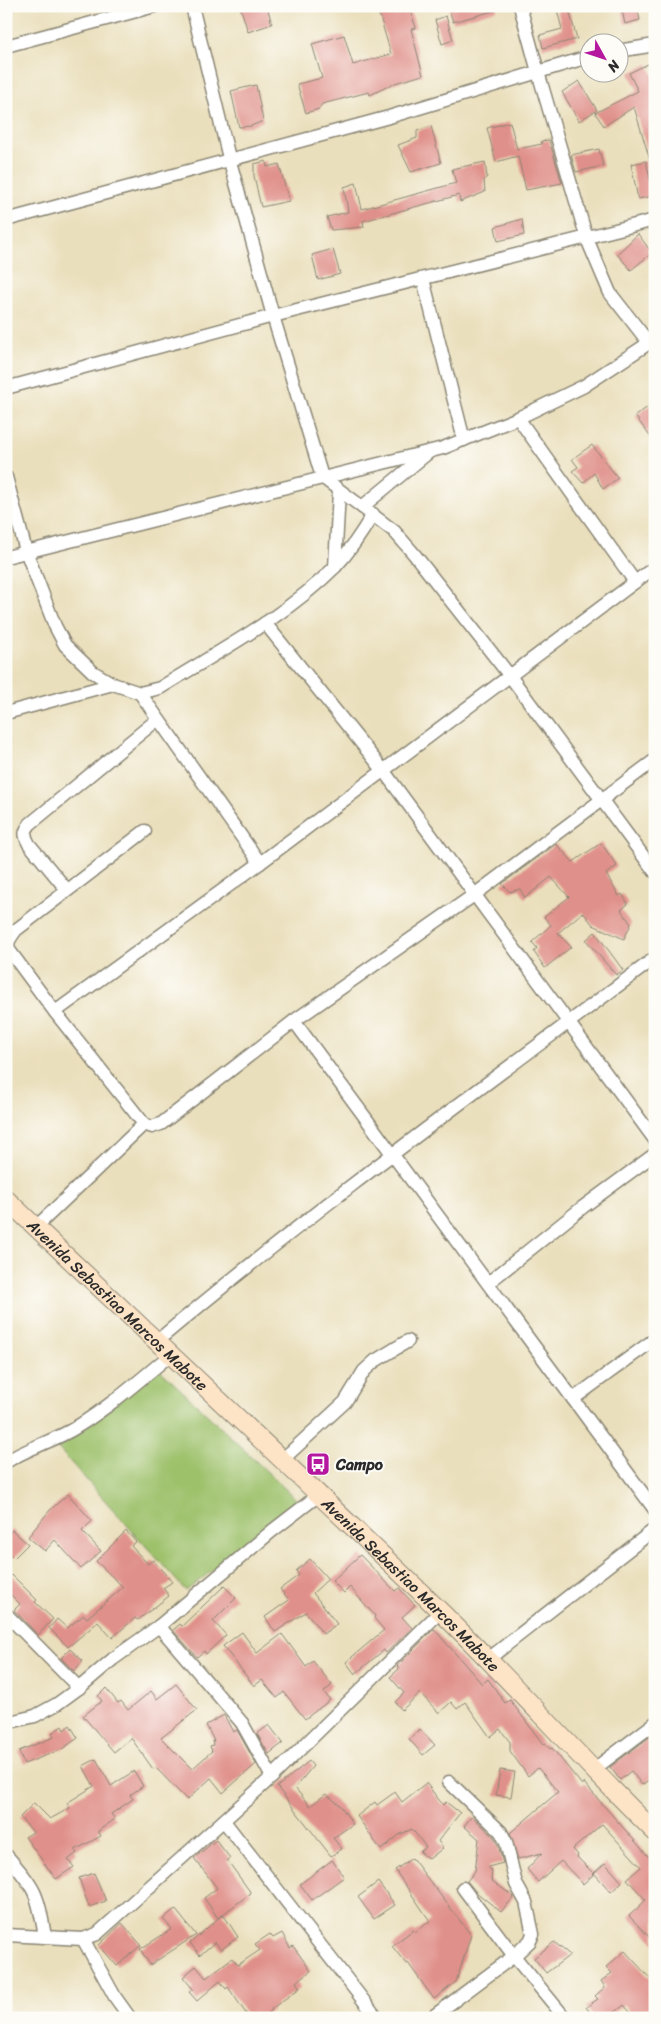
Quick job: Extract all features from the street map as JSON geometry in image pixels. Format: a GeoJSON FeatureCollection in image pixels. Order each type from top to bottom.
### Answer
{"type":"FeatureCollection","features":[{"type":"Feature","properties":{"kind":"main road","name":"Avenida Sebastiao Marcos Mabote"},"geometry":{"type":"LineString","coordinates":[[6,1199],[156,1342],[320,1494],[488,1660],[655,1832]]}},
{"type":"Feature","properties":{"kind":"street"},"geometry":{"type":"LineString","coordinates":[[6,46],[155,6]]}},
{"type":"Feature","properties":{"kind":"street"},"geometry":{"type":"LineString","coordinates":[[192,6],[229,158],[273,316],[322,477],[394,531],[414,554],[510,676],[655,872]]}},
{"type":"Feature","properties":{"kind":"street"},"geometry":{"type":"LineString","coordinates":[[6,557],[431,451],[518,418],[584,386],[652,347],[610,293],[586,239],[520,6]]}},
{"type":"Feature","properties":{"kind":"street"},"geometry":{"type":"LineString","coordinates":[[628,49],[655,45]]}},
{"type":"Feature","properties":{"kind":"street"},"geometry":{"type":"LineString","coordinates":[[6,220],[389,116],[578,60]]}},
{"type":"Feature","properties":{"kind":"street"},"geometry":{"type":"LineString","coordinates":[[6,388],[273,316],[586,239],[655,220]]}},
{"type":"Feature","properties":{"kind":"street"},"geometry":{"type":"LineString","coordinates":[[423,279],[464,440]]}},
{"type":"Feature","properties":{"kind":"street"},"geometry":{"type":"LineString","coordinates":[[518,418],[635,582]]}},
{"type":"Feature","properties":{"kind":"street"},"geometry":{"type":"LineString","coordinates":[[6,477],[26,551],[55,626],[65,645],[93,672],[113,684],[140,693],[160,688],[265,623],[335,567],[359,539],[368,511],[431,451]]}},
{"type":"Feature","properties":{"kind":"street"},"geometry":{"type":"LineString","coordinates":[[335,567],[339,491]]}},
{"type":"Feature","properties":{"kind":"street"},"geometry":{"type":"LineString","coordinates":[[55,1012],[260,864],[655,567]]}},
{"type":"Feature","properties":{"kind":"street"},"geometry":{"type":"LineString","coordinates":[[265,623],[384,770],[655,1140]]}},
{"type":"Feature","properties":{"kind":"street"},"geometry":{"type":"LineString","coordinates":[[6,713],[113,684]]}},
{"type":"Feature","properties":{"kind":"street"},"geometry":{"type":"LineString","coordinates":[[140,693],[260,864]]}},
{"type":"Feature","properties":{"kind":"street"},"geometry":{"type":"LineString","coordinates":[[68,890],[29,844],[25,831],[30,824],[158,719]]}},
{"type":"Feature","properties":{"kind":"street"},"geometry":{"type":"LineString","coordinates":[[145,830],[16,930],[7,945],[55,1012],[144,1124],[152,1127],[161,1124],[294,1021],[474,894],[655,760]]}},
{"type":"Feature","properties":{"kind":"street"},"geometry":{"type":"LineString","coordinates":[[156,1342],[219,1289],[393,1153],[655,958]]}},
{"type":"Feature","properties":{"kind":"street"},"geometry":{"type":"LineString","coordinates":[[294,1021],[655,1510]]}},
{"type":"Feature","properties":{"kind":"street"},"geometry":{"type":"LineString","coordinates":[[36,1227],[144,1124]]}},
{"type":"Feature","properties":{"kind":"street"},"geometry":{"type":"LineString","coordinates":[[488,1283],[583,1207],[655,1154]]}},
{"type":"Feature","properties":{"kind":"street"},"geometry":{"type":"LineString","coordinates":[[573,1399],[655,1339]]}},
{"type":"Feature","properties":{"kind":"street"},"geometry":{"type":"LineString","coordinates":[[282,1460],[345,1402],[364,1372],[375,1361],[408,1341]]}},
{"type":"Feature","properties":{"kind":"street"},"geometry":{"type":"LineString","coordinates":[[6,1462],[22,1452],[74,1429],[122,1396],[170,1355]]}},
{"type":"Feature","properties":{"kind":"street"},"geometry":{"type":"LineString","coordinates":[[6,1723],[34,1716],[57,1704],[79,1688],[113,1659],[159,1626],[272,1531],[320,1494]]}},
{"type":"Feature","properties":{"kind":"street"},"geometry":{"type":"LineString","coordinates":[[488,1660],[655,1529]]}},
{"type":"Feature","properties":{"kind":"street"},"geometry":{"type":"LineString","coordinates":[[6,1935],[83,1939],[97,1934],[224,1822],[440,1612]]}},
{"type":"Feature","properties":{"kind":"street"},"geometry":{"type":"LineString","coordinates":[[6,1614],[79,1688]]}},
{"type":"Feature","properties":{"kind":"street"},"geometry":{"type":"LineString","coordinates":[[159,1626],[237,1716],[254,1742],[272,1776]]}},
{"type":"Feature","properties":{"kind":"street"},"geometry":{"type":"LineString","coordinates":[[593,1770],[655,1723]]}},
{"type":"Feature","properties":{"kind":"street"},"geometry":{"type":"LineString","coordinates":[[431,2018],[514,1956],[530,1941],[532,1934],[526,1902],[516,1884],[506,1842],[501,1832],[448,1782]]}},
{"type":"Feature","properties":{"kind":"street"},"geometry":{"type":"LineString","coordinates":[[224,1822],[377,2018]]}},
{"type":"Feature","properties":{"kind":"street"},"geometry":{"type":"LineString","coordinates":[[6,1855],[37,1895],[45,1937]]}},
{"type":"Feature","properties":{"kind":"street"},"geometry":{"type":"LineString","coordinates":[[463,1888],[514,1956],[565,2018]]}},
{"type":"Feature","properties":{"kind":"street"},"geometry":{"type":"LineString","coordinates":[[83,1939],[115,1997],[130,2018]]}},
{"type":"Feature","properties":{"kind":"green space"},"geometry":{"type":"Polygon","coordinates":[[[158,1368],[299,1502],[186,1591],[57,1447],[158,1368]]]}},
{"type":"Feature","properties":{"kind":"building"},"geometry":{"type":"Polygon","coordinates":[[[240,6],[267,6],[272,24],[248,32],[240,6]]]}},
{"type":"Feature","properties":{"kind":"building"},"geometry":{"type":"Polygon","coordinates":[[[391,6],[409,6],[416,28],[411,29],[423,75],[395,83],[370,95],[369,92],[322,104],[319,109],[306,113],[297,84],[322,78],[312,44],[344,35],[353,65],[391,54],[378,10],[391,6]]]}},
{"type":"Feature","properties":{"kind":"building"},"geometry":{"type":"Polygon","coordinates":[[[448,6],[497,6],[497,10],[453,22],[448,6]]]}},
{"type":"Feature","properties":{"kind":"building"},"geometry":{"type":"Polygon","coordinates":[[[556,6],[568,6],[577,39],[543,48],[540,35],[562,29],[556,6]]]}},
{"type":"Feature","properties":{"kind":"building"},"geometry":{"type":"Polygon","coordinates":[[[621,6],[637,6],[640,20],[625,24],[621,6]]]}},
{"type":"Feature","properties":{"kind":"building"},"geometry":{"type":"Polygon","coordinates":[[[446,16],[453,40],[442,44],[435,20],[446,16]]]}},
{"type":"Feature","properties":{"kind":"building"},"geometry":{"type":"Polygon","coordinates":[[[648,64],[655,78],[655,166],[652,167],[634,107],[604,126],[595,113],[638,91],[629,73],[648,64]]]}},
{"type":"Feature","properties":{"kind":"building"},"geometry":{"type":"Polygon","coordinates":[[[580,82],[597,110],[579,121],[562,92],[580,82]]]}},
{"type":"Feature","properties":{"kind":"building"},"geometry":{"type":"Polygon","coordinates":[[[256,85],[263,121],[251,126],[239,127],[231,91],[256,85]]]}},
{"type":"Feature","properties":{"kind":"building"},"geometry":{"type":"Polygon","coordinates":[[[510,122],[517,149],[542,144],[541,141],[549,140],[562,183],[526,190],[518,156],[496,162],[487,128],[510,122]]]}},
{"type":"Feature","properties":{"kind":"building"},"geometry":{"type":"Polygon","coordinates":[[[431,126],[441,163],[411,172],[398,145],[417,138],[417,131],[431,126]]]}},
{"type":"Feature","properties":{"kind":"building"},"geometry":{"type":"Polygon","coordinates":[[[599,149],[603,166],[576,172],[571,155],[599,149]]]}},
{"type":"Feature","properties":{"kind":"building"},"geometry":{"type":"Polygon","coordinates":[[[266,161],[267,167],[279,164],[289,201],[261,207],[254,176],[254,164],[266,161]]]}},
{"type":"Feature","properties":{"kind":"building"},"geometry":{"type":"Polygon","coordinates":[[[646,161],[654,196],[638,199],[631,164],[646,161]]]}},
{"type":"Feature","properties":{"kind":"building"},"geometry":{"type":"Polygon","coordinates":[[[485,162],[487,177],[484,180],[485,192],[460,202],[459,195],[363,221],[364,227],[331,230],[327,217],[348,212],[344,187],[356,183],[362,209],[456,183],[452,169],[485,162]]]}},
{"type":"Feature","properties":{"kind":"building"},"geometry":{"type":"Polygon","coordinates":[[[522,219],[524,235],[498,241],[495,227],[522,219]]]}},
{"type":"Feature","properties":{"kind":"building"},"geometry":{"type":"Polygon","coordinates":[[[638,234],[652,253],[631,270],[617,254],[638,234]]]}},
{"type":"Feature","properties":{"kind":"building"},"geometry":{"type":"Polygon","coordinates":[[[333,249],[340,274],[318,280],[312,255],[333,249]]]}},
{"type":"Feature","properties":{"kind":"building"},"geometry":{"type":"Polygon","coordinates":[[[655,402],[655,443],[635,416],[655,402]]]}},
{"type":"Feature","properties":{"kind":"building"},"geometry":{"type":"Polygon","coordinates":[[[592,445],[618,478],[603,489],[594,473],[583,483],[572,471],[578,467],[572,459],[592,445]]]}},
{"type":"Feature","properties":{"kind":"building"},"geometry":{"type":"Polygon","coordinates":[[[601,843],[617,866],[606,874],[619,896],[622,894],[628,904],[621,910],[631,924],[624,939],[593,925],[583,912],[558,933],[571,947],[545,968],[534,952],[537,948],[532,942],[551,925],[544,917],[569,897],[551,877],[525,898],[520,889],[510,892],[502,884],[556,844],[573,862],[601,843]]]}},
{"type":"Feature","properties":{"kind":"building"},"geometry":{"type":"Polygon","coordinates":[[[595,932],[623,970],[616,975],[586,940],[595,932]]]}},
{"type":"Feature","properties":{"kind":"building"},"geometry":{"type":"Polygon","coordinates":[[[68,1494],[92,1521],[82,1531],[101,1551],[81,1569],[55,1540],[45,1551],[28,1537],[50,1510],[68,1494]]]}},
{"type":"Feature","properties":{"kind":"building"},"geometry":{"type":"Polygon","coordinates":[[[12,1530],[28,1544],[14,1558],[6,1550],[6,1537],[12,1530]]]}},
{"type":"Feature","properties":{"kind":"building"},"geometry":{"type":"Polygon","coordinates":[[[126,1531],[136,1542],[131,1546],[148,1564],[153,1560],[172,1582],[163,1588],[169,1596],[138,1620],[135,1618],[112,1638],[98,1622],[68,1647],[49,1628],[57,1619],[67,1628],[84,1615],[87,1618],[123,1587],[96,1561],[126,1531]]]}},
{"type":"Feature","properties":{"kind":"building"},"geometry":{"type":"Polygon","coordinates":[[[360,1555],[395,1591],[399,1588],[415,1605],[402,1617],[412,1628],[386,1653],[384,1650],[355,1674],[346,1662],[384,1630],[374,1618],[375,1616],[350,1587],[344,1593],[332,1581],[360,1555]]]}},
{"type":"Feature","properties":{"kind":"building"},"geometry":{"type":"Polygon","coordinates":[[[310,1559],[328,1579],[313,1593],[337,1624],[323,1634],[306,1612],[275,1632],[265,1617],[289,1600],[280,1589],[299,1575],[296,1571],[310,1559]]]}},
{"type":"Feature","properties":{"kind":"building"},"geometry":{"type":"Polygon","coordinates":[[[12,1575],[37,1600],[35,1602],[53,1619],[38,1635],[14,1610],[20,1604],[6,1590],[6,1581],[12,1575]]]}},
{"type":"Feature","properties":{"kind":"building"},"geometry":{"type":"Polygon","coordinates":[[[224,1586],[236,1598],[213,1621],[226,1635],[206,1654],[204,1651],[197,1657],[173,1630],[180,1624],[182,1626],[224,1586]]]}},
{"type":"Feature","properties":{"kind":"building"},"geometry":{"type":"Polygon","coordinates":[[[434,1629],[482,1684],[488,1679],[505,1703],[510,1700],[543,1744],[545,1743],[550,1749],[552,1748],[582,1785],[584,1783],[655,1864],[655,1943],[629,1916],[646,1900],[627,1879],[641,1867],[602,1824],[573,1849],[578,1855],[577,1857],[594,1874],[583,1884],[561,1861],[538,1882],[527,1869],[542,1853],[518,1859],[510,1833],[558,1792],[538,1768],[528,1776],[510,1751],[510,1742],[500,1729],[490,1737],[465,1702],[457,1709],[451,1702],[439,1713],[420,1693],[402,1710],[395,1702],[404,1693],[390,1677],[399,1669],[397,1666],[434,1629]]]}},
{"type":"Feature","properties":{"kind":"building"},"geometry":{"type":"Polygon","coordinates":[[[242,1632],[257,1653],[282,1634],[306,1667],[313,1661],[332,1685],[324,1692],[330,1700],[305,1719],[284,1692],[277,1698],[262,1680],[254,1686],[223,1646],[242,1632]]]}},
{"type":"Feature","properties":{"kind":"building"},"geometry":{"type":"Polygon","coordinates":[[[70,1649],[83,1661],[74,1671],[61,1658],[70,1649]]]}},
{"type":"Feature","properties":{"kind":"building"},"geometry":{"type":"Polygon","coordinates":[[[176,1684],[197,1710],[161,1738],[192,1769],[212,1751],[210,1746],[213,1745],[212,1741],[214,1741],[206,1725],[224,1715],[233,1732],[237,1730],[256,1764],[223,1793],[211,1778],[187,1800],[156,1768],[153,1769],[131,1738],[114,1752],[83,1716],[102,1701],[98,1696],[106,1688],[118,1703],[121,1701],[128,1710],[151,1691],[157,1699],[176,1684]]]}},
{"type":"Feature","properties":{"kind":"building"},"geometry":{"type":"Polygon","coordinates":[[[70,1725],[78,1738],[62,1749],[24,1764],[19,1751],[54,1737],[52,1733],[62,1726],[64,1730],[70,1725]]]}},
{"type":"Feature","properties":{"kind":"building"},"geometry":{"type":"Polygon","coordinates":[[[269,1725],[283,1743],[269,1754],[257,1734],[269,1725]]]}},
{"type":"Feature","properties":{"kind":"building"},"geometry":{"type":"Polygon","coordinates":[[[420,1729],[435,1745],[423,1755],[409,1739],[420,1729]]]}},
{"type":"Feature","properties":{"kind":"building"},"geometry":{"type":"Polygon","coordinates":[[[655,1733],[655,1775],[642,1785],[631,1771],[620,1780],[610,1767],[655,1733]]]}},
{"type":"Feature","properties":{"kind":"building"},"geometry":{"type":"Polygon","coordinates":[[[96,1759],[111,1786],[134,1771],[143,1786],[130,1795],[133,1799],[111,1814],[115,1819],[98,1831],[101,1836],[75,1850],[77,1853],[68,1860],[74,1867],[56,1879],[25,1837],[33,1832],[20,1817],[34,1803],[50,1819],[70,1808],[67,1803],[94,1786],[83,1766],[96,1759]]]}},
{"type":"Feature","properties":{"kind":"building"},"geometry":{"type":"Polygon","coordinates":[[[309,1761],[313,1766],[295,1788],[310,1806],[326,1794],[340,1805],[353,1824],[333,1838],[342,1849],[331,1856],[277,1787],[309,1761]]]}},
{"type":"Feature","properties":{"kind":"building"},"geometry":{"type":"Polygon","coordinates":[[[500,1770],[515,1772],[511,1797],[496,1795],[500,1770]]]}},
{"type":"Feature","properties":{"kind":"building"},"geometry":{"type":"Polygon","coordinates":[[[426,1783],[443,1805],[446,1802],[460,1813],[438,1841],[443,1848],[429,1859],[420,1852],[426,1847],[412,1829],[399,1835],[381,1850],[357,1816],[375,1802],[377,1805],[395,1792],[402,1802],[426,1783]]]}},
{"type":"Feature","properties":{"kind":"building"},"geometry":{"type":"Polygon","coordinates":[[[472,1816],[494,1837],[498,1845],[503,1863],[488,1867],[492,1871],[491,1880],[514,1897],[501,1912],[476,1892],[467,1881],[475,1871],[479,1839],[464,1826],[472,1816]]]}},
{"type":"Feature","properties":{"kind":"building"},"geometry":{"type":"Polygon","coordinates":[[[216,1840],[230,1858],[227,1860],[251,1893],[218,1918],[204,1898],[217,1888],[194,1858],[216,1840]]]}},
{"type":"Feature","properties":{"kind":"building"},"geometry":{"type":"Polygon","coordinates":[[[412,1858],[471,1935],[456,1982],[434,1999],[408,1963],[406,1964],[392,1946],[413,1930],[415,1932],[430,1921],[395,1870],[412,1858]]]}},
{"type":"Feature","properties":{"kind":"building"},"geometry":{"type":"Polygon","coordinates":[[[332,1860],[344,1877],[312,1900],[300,1884],[332,1860]]]}},
{"type":"Feature","properties":{"kind":"building"},"geometry":{"type":"Polygon","coordinates":[[[605,1863],[622,1882],[611,1892],[594,1873],[605,1863]]]}},
{"type":"Feature","properties":{"kind":"building"},"geometry":{"type":"Polygon","coordinates":[[[94,1873],[106,1901],[89,1907],[79,1878],[94,1873]]]}},
{"type":"Feature","properties":{"kind":"building"},"geometry":{"type":"Polygon","coordinates":[[[378,1882],[395,1905],[374,1919],[358,1897],[378,1882]]]}},
{"type":"Feature","properties":{"kind":"building"},"geometry":{"type":"Polygon","coordinates":[[[175,1909],[196,1935],[150,1965],[140,1949],[172,1929],[163,1919],[175,1909]]]}},
{"type":"Feature","properties":{"kind":"building"},"geometry":{"type":"Polygon","coordinates":[[[223,1914],[238,1937],[221,1950],[215,1942],[200,1955],[190,1943],[223,1914]]]}},
{"type":"Feature","properties":{"kind":"building"},"geometry":{"type":"Polygon","coordinates":[[[122,1923],[141,1945],[117,1966],[99,1945],[122,1923]]]}},
{"type":"Feature","properties":{"kind":"building"},"geometry":{"type":"Polygon","coordinates":[[[282,1933],[290,1948],[293,1946],[311,1971],[296,1982],[300,1988],[271,2009],[263,2018],[249,2018],[228,1987],[226,1989],[220,1981],[197,2001],[189,1992],[193,1989],[183,1977],[196,1966],[206,1978],[232,1958],[238,1965],[260,1950],[255,1944],[270,1934],[273,1938],[282,1933]]]}},
{"type":"Feature","properties":{"kind":"building"},"geometry":{"type":"Polygon","coordinates":[[[554,1942],[570,1955],[546,1973],[534,1958],[554,1942]]]}},
{"type":"Feature","properties":{"kind":"building"},"geometry":{"type":"Polygon","coordinates":[[[625,1951],[655,1984],[655,2018],[635,2018],[624,2005],[608,2018],[594,2018],[586,2007],[598,1999],[595,1996],[605,1987],[601,1981],[612,1973],[606,1967],[625,1951]]]}},
{"type":"Feature","properties":{"kind":"place","name":"Campo"},"geometry":{"type":"Point","coordinates":[318,1464]}}]}
